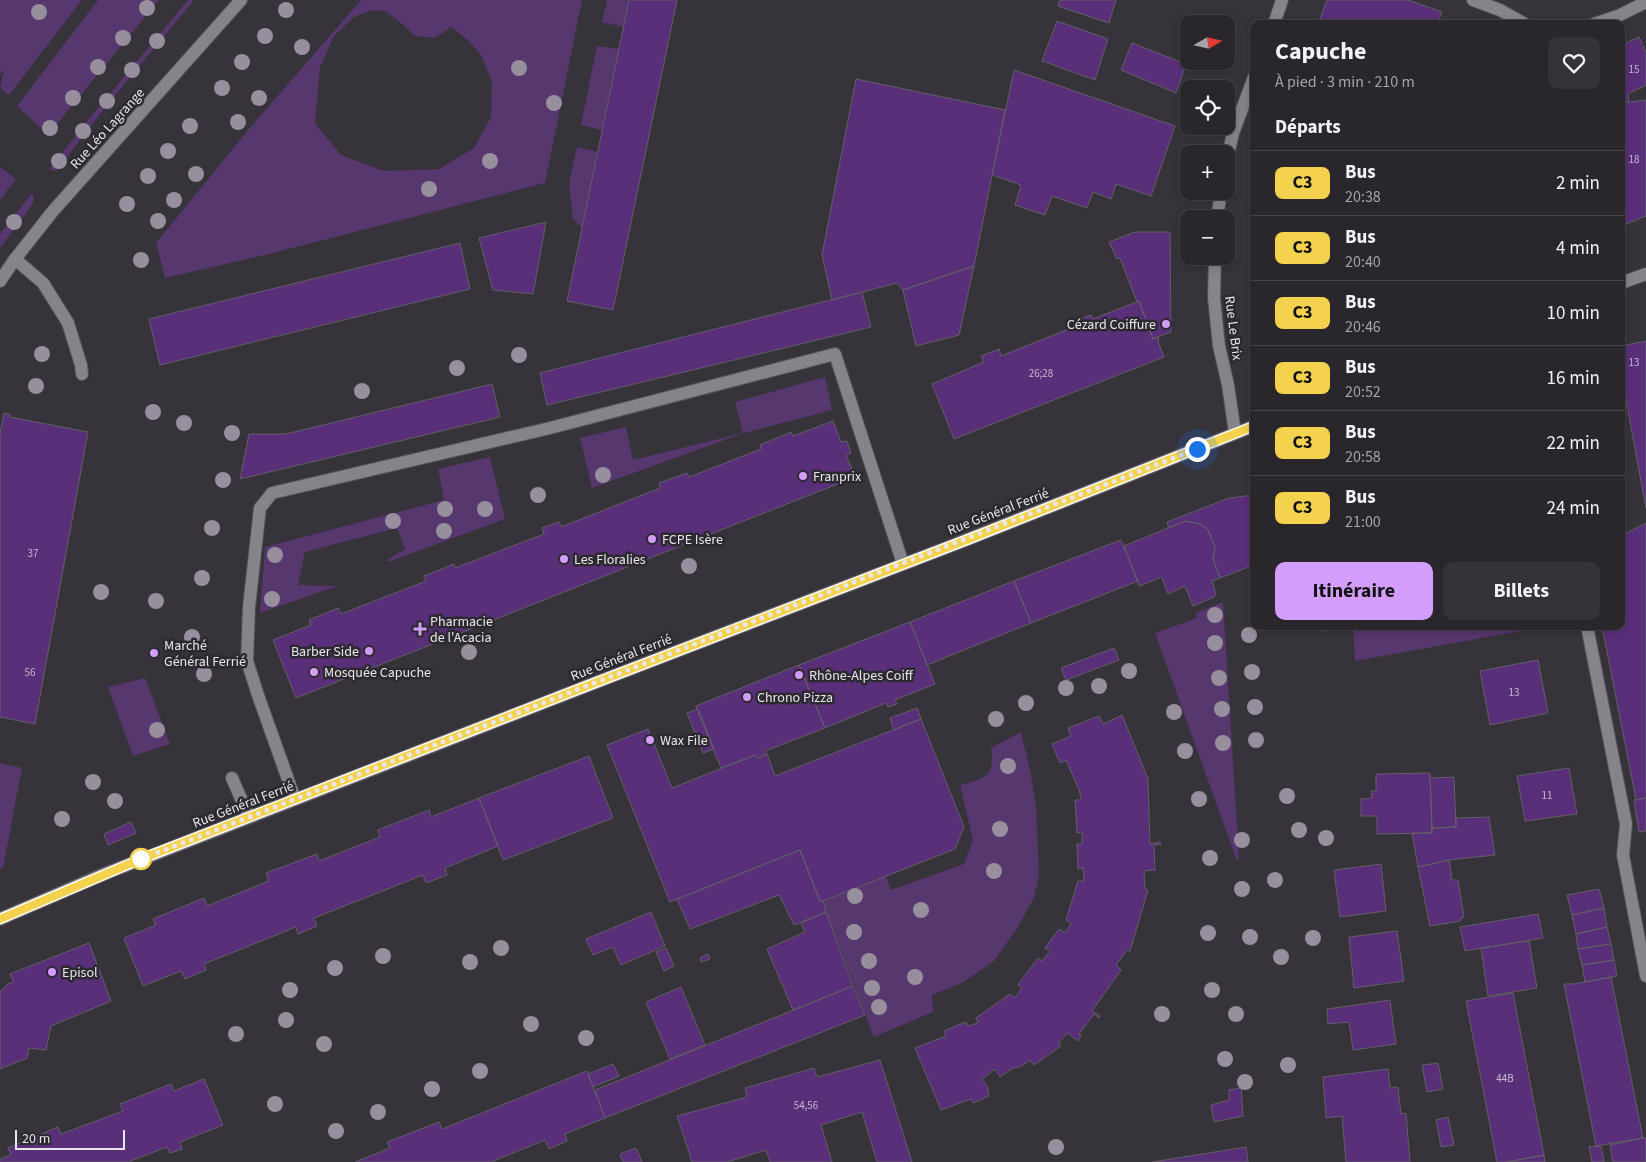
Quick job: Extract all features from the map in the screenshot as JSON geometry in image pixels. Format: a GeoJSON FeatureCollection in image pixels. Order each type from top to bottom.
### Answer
{"type":"FeatureCollection","features":[{"type":"Feature","properties":{"kind":"street","name":"Rue Léo Lagrange"},"geometry":{"type":"LineString","coordinates":[[0,281],[53,211],[241,0]]}},
{"type":"Feature","properties":{"kind":"street"},"geometry":{"type":"LineString","coordinates":[[1275,20],[1282,0]]}},
{"type":"Feature","properties":{"kind":"street"},"geometry":{"type":"LineString","coordinates":[[1473,0],[1500,10],[1518,20]]}},
{"type":"Feature","properties":{"kind":"street"},"geometry":{"type":"LineString","coordinates":[[1606,20],[1646,2]]}},
{"type":"Feature","properties":{"kind":"street"},"geometry":{"type":"LineString","coordinates":[[1230,145],[1250,88]]}},
{"type":"Feature","properties":{"kind":"street"},"geometry":{"type":"LineString","coordinates":[[15,259],[43,283],[68,324],[82,374]]}},
{"type":"Feature","properties":{"kind":"street","name":"Rue Le Brix"},"geometry":{"type":"LineString","coordinates":[[1214,265],[1214,298],[1219,346],[1228,386],[1235,433]]}},
{"type":"Feature","properties":{"kind":"street"},"geometry":{"type":"LineString","coordinates":[[1625,282],[1646,274]]}},
{"type":"Feature","properties":{"kind":"street"},"geometry":{"type":"LineString","coordinates":[[295,800],[248,661],[250,607],[260,508],[272,493],[546,429],[835,354],[903,564]]}},
{"type":"Feature","properties":{"kind":"street","name":"Rue Général Ferrié"},"geometry":{"type":"LineString","coordinates":[[0,919],[104,874],[1250,427]]}},
{"type":"Feature","properties":{"kind":"street"},"geometry":{"type":"LineString","coordinates":[[1588,630],[1626,824],[1623,855],[1646,976]]}},
{"type":"Feature","properties":{"kind":"street"},"geometry":{"type":"LineString","coordinates":[[232,778],[249,817]]}},
{"type":"Feature","properties":{"kind":"shaded area"},"geometry":{"type":"Polygon","coordinates":[[[0,0],[82,0],[9,95],[0,88],[4,70],[0,75],[0,0]]]}},
{"type":"Feature","properties":{"kind":"shaded area"},"geometry":{"type":"Polygon","coordinates":[[[98,0],[159,0],[48,135],[17,106],[98,0]]]}},
{"type":"Feature","properties":{"kind":"shaded area"},"geometry":{"type":"Polygon","coordinates":[[[188,0],[194,0],[107,105],[56,171],[49,170],[83,126],[188,0]]]}},
{"type":"Feature","properties":{"kind":"shaded area"},"geometry":{"type":"Polygon","coordinates":[[[361,0],[582,0],[545,183],[269,254],[165,278],[156,243],[249,129],[361,0]],[[372,10],[354,17],[334,36],[320,67],[315,123],[341,155],[384,171],[439,169],[474,148],[491,117],[492,82],[481,55],[469,41],[451,27],[435,38],[415,36],[385,11],[372,10]]]}},
{"type":"Feature","properties":{"kind":"shaded area"},"geometry":{"type":"Polygon","coordinates":[[[607,0],[629,0],[623,27],[602,22],[607,0]]]}},
{"type":"Feature","properties":{"kind":"shaded area"},"geometry":{"type":"Polygon","coordinates":[[[597,46],[619,49],[602,130],[581,125],[597,46]]]}},
{"type":"Feature","properties":{"kind":"shaded area"},"geometry":{"type":"Polygon","coordinates":[[[577,147],[598,152],[582,228],[573,219],[569,184],[577,147]]]}},
{"type":"Feature","properties":{"kind":"shaded area"},"geometry":{"type":"Polygon","coordinates":[[[0,167],[16,179],[0,200],[0,167]]]}},
{"type":"Feature","properties":{"kind":"shaded area"},"geometry":{"type":"Polygon","coordinates":[[[32,193],[34,199],[32,205],[0,248],[0,234],[32,193]]]}},
{"type":"Feature","properties":{"kind":"shaded area"},"geometry":{"type":"Polygon","coordinates":[[[825,377],[832,410],[744,433],[592,488],[580,438],[626,427],[633,460],[743,433],[735,402],[825,377]]]}},
{"type":"Feature","properties":{"kind":"shaded area"},"geometry":{"type":"Polygon","coordinates":[[[490,457],[505,519],[388,562],[387,560],[405,549],[397,528],[305,552],[298,585],[337,586],[260,613],[265,547],[444,500],[438,469],[490,457]]]}},
{"type":"Feature","properties":{"kind":"shaded area"},"geometry":{"type":"Polygon","coordinates":[[[1223,602],[1239,857],[1237,861],[1155,633],[1197,618],[1196,613],[1223,602]]]}},
{"type":"Feature","properties":{"kind":"shaded area"},"geometry":{"type":"Polygon","coordinates":[[[1353,630],[1526,630],[1355,661],[1353,630]]]}},
{"type":"Feature","properties":{"kind":"shaded area"},"geometry":{"type":"Polygon","coordinates":[[[145,678],[170,744],[133,756],[108,687],[145,678]]]}},
{"type":"Feature","properties":{"kind":"shaded area"},"geometry":{"type":"Polygon","coordinates":[[[1021,732],[1036,808],[1039,874],[1034,898],[1016,930],[994,961],[962,983],[932,995],[933,1012],[874,1037],[823,901],[886,876],[891,890],[964,864],[973,840],[960,785],[986,775],[990,771],[991,748],[1021,732]]]}},
{"type":"Feature","properties":{"kind":"shaded area"},"geometry":{"type":"Polygon","coordinates":[[[0,763],[22,768],[3,868],[0,869],[0,763]]]}},
{"type":"Feature","properties":{"kind":"building"},"geometry":{"type":"Polygon","coordinates":[[[629,0],[677,0],[613,310],[567,301],[629,0]]]}},
{"type":"Feature","properties":{"kind":"building"},"geometry":{"type":"Polygon","coordinates":[[[1060,0],[1116,0],[1109,23],[1058,6],[1060,0]]]}},
{"type":"Feature","properties":{"kind":"building"},"geometry":{"type":"Polygon","coordinates":[[[1327,0],[1408,0],[1442,12],[1439,20],[1320,20],[1327,0]]]}},
{"type":"Feature","properties":{"kind":"building"},"geometry":{"type":"Polygon","coordinates":[[[1057,21],[1108,39],[1095,80],[1042,61],[1057,21]]]}},
{"type":"Feature","properties":{"kind":"building"},"geometry":{"type":"Polygon","coordinates":[[[1639,37],[1646,52],[1646,85],[1628,94],[1629,101],[1625,102],[1625,43],[1639,37]]]}},
{"type":"Feature","properties":{"kind":"building"},"geometry":{"type":"Polygon","coordinates":[[[1132,43],[1180,62],[1180,70],[1184,70],[1176,93],[1121,70],[1132,43]]]}},
{"type":"Feature","properties":{"kind":"building"},"geometry":{"type":"Polygon","coordinates":[[[1014,70],[1175,126],[1151,196],[1116,184],[1111,199],[1093,192],[1087,208],[1052,196],[1045,215],[1015,205],[1021,185],[992,175],[1014,70]]]}},
{"type":"Feature","properties":{"kind":"building"},"geometry":{"type":"Polygon","coordinates":[[[856,79],[1005,110],[974,266],[903,290],[897,283],[832,300],[822,255],[856,79]]]}},
{"type":"Feature","properties":{"kind":"building"},"geometry":{"type":"Polygon","coordinates":[[[1646,100],[1646,216],[1625,224],[1625,103],[1646,100]]]}},
{"type":"Feature","properties":{"kind":"building"},"geometry":{"type":"Polygon","coordinates":[[[546,222],[533,294],[493,290],[479,238],[546,222]]]}},
{"type":"Feature","properties":{"kind":"building"},"geometry":{"type":"Polygon","coordinates":[[[1135,232],[1170,232],[1171,332],[1153,339],[1120,258],[1117,259],[1109,242],[1135,232]]]}},
{"type":"Feature","properties":{"kind":"building"},"geometry":{"type":"Polygon","coordinates":[[[460,243],[470,289],[160,365],[149,319],[460,243]]]}},
{"type":"Feature","properties":{"kind":"building"},"geometry":{"type":"Polygon","coordinates":[[[974,266],[959,335],[916,346],[903,290],[974,266]]]}},
{"type":"Feature","properties":{"kind":"building"},"geometry":{"type":"Polygon","coordinates":[[[862,292],[871,327],[547,405],[540,373],[862,292]]]}},
{"type":"Feature","properties":{"kind":"building"},"geometry":{"type":"Polygon","coordinates":[[[1139,301],[1153,339],[1158,337],[1164,357],[954,439],[932,384],[984,362],[981,356],[999,349],[1001,356],[1076,326],[1074,321],[1091,315],[1093,319],[1139,301]]]}},
{"type":"Feature","properties":{"kind":"building"},"geometry":{"type":"Polygon","coordinates":[[[1646,341],[1646,508],[1625,395],[1625,345],[1646,341]]]}},
{"type":"Feature","properties":{"kind":"building"},"geometry":{"type":"Polygon","coordinates":[[[492,384],[500,417],[240,479],[249,434],[286,434],[492,384]]]}},
{"type":"Feature","properties":{"kind":"building"},"geometry":{"type":"Polygon","coordinates":[[[4,413],[10,415],[10,417],[88,432],[35,724],[0,717],[0,434],[4,413]]]}},
{"type":"Feature","properties":{"kind":"building","name":"Les Floralies"},"geometry":{"type":"Polygon","coordinates":[[[833,421],[841,442],[847,441],[851,453],[846,455],[855,477],[296,698],[273,640],[311,625],[309,620],[338,608],[341,614],[426,581],[424,576],[454,564],[455,568],[544,534],[542,528],[559,522],[561,527],[660,488],[659,483],[687,473],[689,477],[761,449],[760,445],[791,432],[793,436],[833,421]]]}},
{"type":"Feature","properties":{"kind":"building"},"geometry":{"type":"Polygon","coordinates":[[[1250,495],[1250,567],[1220,578],[1213,559],[1215,547],[1208,530],[1200,524],[1185,521],[1169,528],[1167,522],[1229,498],[1250,495]]]}},
{"type":"Feature","properties":{"kind":"building"},"geometry":{"type":"Polygon","coordinates":[[[1185,521],[1200,524],[1208,530],[1215,547],[1213,559],[1220,578],[1212,581],[1216,594],[1214,597],[1193,606],[1185,586],[1168,594],[1162,577],[1139,586],[1124,546],[1185,521]]]}},
{"type":"Feature","properties":{"kind":"building"},"geometry":{"type":"Polygon","coordinates":[[[1646,523],[1646,798],[1636,800],[1603,630],[1625,630],[1625,534],[1646,523]]]}},
{"type":"Feature","properties":{"kind":"building"},"geometry":{"type":"Polygon","coordinates":[[[1121,540],[1138,581],[1031,623],[1014,581],[1121,540]]]}},
{"type":"Feature","properties":{"kind":"building"},"geometry":{"type":"Polygon","coordinates":[[[1014,581],[1031,623],[927,665],[910,622],[1014,581]]]}},
{"type":"Feature","properties":{"kind":"building"},"geometry":{"type":"Polygon","coordinates":[[[910,622],[935,684],[895,700],[897,704],[888,707],[886,703],[825,728],[799,665],[910,622]]]}},
{"type":"Feature","properties":{"kind":"building"},"geometry":{"type":"Polygon","coordinates":[[[1114,648],[1119,660],[1066,680],[1061,668],[1114,648]]]}},
{"type":"Feature","properties":{"kind":"building"},"geometry":{"type":"Polygon","coordinates":[[[1538,660],[1548,713],[1490,725],[1480,671],[1538,660]]]}},
{"type":"Feature","properties":{"kind":"building"},"geometry":{"type":"Polygon","coordinates":[[[799,665],[825,728],[765,751],[767,754],[758,758],[755,755],[721,768],[696,706],[799,665]]]}},
{"type":"Feature","properties":{"kind":"building"},"geometry":{"type":"Polygon","coordinates":[[[917,708],[921,719],[894,730],[890,718],[917,708]]]}},
{"type":"Feature","properties":{"kind":"building"},"geometry":{"type":"Polygon","coordinates":[[[698,709],[714,749],[703,753],[687,713],[698,709]]]}},
{"type":"Feature","properties":{"kind":"building"},"geometry":{"type":"Polygon","coordinates":[[[1122,715],[1148,779],[1150,844],[1160,842],[1161,844],[1154,845],[1155,870],[1144,871],[1145,889],[1148,890],[1130,951],[1127,950],[1116,965],[1121,970],[1092,1011],[1100,1016],[1099,1018],[1094,1014],[1079,1034],[1081,1035],[1078,1041],[1067,1033],[1058,1044],[1061,1046],[1034,1065],[1030,1060],[1000,1077],[995,1069],[982,1079],[987,1086],[989,1096],[973,1103],[971,1099],[941,1110],[915,1048],[946,1036],[944,1031],[966,1022],[968,1026],[978,1023],[976,1018],[1010,994],[1015,998],[1022,988],[1018,985],[1038,958],[1042,961],[1050,951],[1045,948],[1059,929],[1065,933],[1071,924],[1066,920],[1078,881],[1084,881],[1083,868],[1078,869],[1077,844],[1082,844],[1082,832],[1077,833],[1075,800],[1081,800],[1079,788],[1066,760],[1060,763],[1052,744],[1071,736],[1068,728],[1099,716],[1103,724],[1122,715]]]}},
{"type":"Feature","properties":{"kind":"building"},"geometry":{"type":"Polygon","coordinates":[[[921,719],[964,827],[955,849],[823,901],[820,901],[800,850],[670,902],[607,745],[648,729],[672,788],[755,755],[758,758],[767,754],[775,776],[921,719]]]}},
{"type":"Feature","properties":{"kind":"building"},"geometry":{"type":"Polygon","coordinates":[[[589,756],[613,818],[503,860],[479,798],[589,756]]]}},
{"type":"Feature","properties":{"kind":"building"},"geometry":{"type":"Polygon","coordinates":[[[1569,768],[1577,814],[1525,821],[1517,776],[1569,768]]]}},
{"type":"Feature","properties":{"kind":"building"},"geometry":{"type":"Polygon","coordinates":[[[1430,773],[1432,833],[1377,834],[1377,816],[1361,816],[1361,799],[1372,798],[1371,791],[1376,791],[1376,774],[1430,773]]]}},
{"type":"Feature","properties":{"kind":"building"},"geometry":{"type":"Polygon","coordinates":[[[1454,777],[1456,827],[1432,828],[1430,778],[1454,777]]]}},
{"type":"Feature","properties":{"kind":"building"},"geometry":{"type":"Polygon","coordinates":[[[479,798],[498,846],[445,868],[447,875],[426,883],[423,875],[314,918],[317,926],[298,934],[296,927],[204,964],[206,970],[185,979],[181,971],[143,986],[124,938],[156,925],[153,919],[204,898],[207,906],[269,881],[266,873],[317,854],[319,861],[380,837],[378,830],[429,810],[431,817],[479,798]]]}},
{"type":"Feature","properties":{"kind":"building"},"geometry":{"type":"Polygon","coordinates":[[[1646,798],[1646,831],[1639,832],[1634,800],[1646,798]]]}},
{"type":"Feature","properties":{"kind":"building"},"geometry":{"type":"Polygon","coordinates":[[[1489,817],[1495,855],[1449,860],[1418,867],[1412,833],[1432,833],[1432,828],[1456,827],[1456,818],[1489,817]]]}},
{"type":"Feature","properties":{"kind":"building"},"geometry":{"type":"Polygon","coordinates":[[[131,822],[136,833],[108,845],[104,834],[131,822]]]}},
{"type":"Feature","properties":{"kind":"building"},"geometry":{"type":"Polygon","coordinates":[[[800,850],[826,912],[794,925],[779,895],[690,929],[677,899],[800,850]]]}},
{"type":"Feature","properties":{"kind":"building"},"geometry":{"type":"Polygon","coordinates":[[[1449,860],[1452,880],[1458,880],[1464,917],[1461,918],[1461,921],[1430,926],[1418,867],[1449,860]]]}},
{"type":"Feature","properties":{"kind":"building"},"geometry":{"type":"Polygon","coordinates":[[[1381,864],[1386,911],[1340,917],[1334,870],[1381,864]]]}},
{"type":"Feature","properties":{"kind":"building"},"geometry":{"type":"Polygon","coordinates":[[[1599,889],[1604,908],[1572,915],[1567,895],[1599,889]]]}},
{"type":"Feature","properties":{"kind":"building"},"geometry":{"type":"Polygon","coordinates":[[[1604,908],[1607,927],[1576,934],[1572,915],[1604,908]]]}},
{"type":"Feature","properties":{"kind":"building"},"geometry":{"type":"Polygon","coordinates":[[[651,912],[665,946],[621,965],[613,947],[593,955],[586,939],[651,912]]]}},
{"type":"Feature","properties":{"kind":"building"},"geometry":{"type":"Polygon","coordinates":[[[826,912],[853,986],[793,1010],[767,949],[805,932],[801,923],[826,912]]]}},
{"type":"Feature","properties":{"kind":"building"},"geometry":{"type":"Polygon","coordinates":[[[1538,914],[1543,938],[1465,951],[1460,927],[1538,914]]]}},
{"type":"Feature","properties":{"kind":"building"},"geometry":{"type":"Polygon","coordinates":[[[1607,927],[1611,944],[1578,949],[1576,934],[1607,927]]]}},
{"type":"Feature","properties":{"kind":"building"},"geometry":{"type":"Polygon","coordinates":[[[1397,931],[1404,981],[1354,988],[1349,937],[1397,931]]]}},
{"type":"Feature","properties":{"kind":"building"},"geometry":{"type":"Polygon","coordinates":[[[1529,941],[1537,988],[1488,996],[1481,948],[1529,941]]]}},
{"type":"Feature","properties":{"kind":"building"},"geometry":{"type":"Polygon","coordinates":[[[89,943],[111,1001],[51,1026],[46,1050],[29,1048],[27,1058],[0,1069],[0,992],[8,984],[14,982],[10,974],[89,943]]]}},
{"type":"Feature","properties":{"kind":"building"},"geometry":{"type":"Polygon","coordinates":[[[1611,944],[1614,960],[1582,965],[1578,949],[1611,944]]]}},
{"type":"Feature","properties":{"kind":"building"},"geometry":{"type":"Polygon","coordinates":[[[666,948],[674,966],[664,971],[656,952],[666,948]]]}},
{"type":"Feature","properties":{"kind":"building"},"geometry":{"type":"Polygon","coordinates":[[[708,954],[710,959],[701,962],[700,958],[708,954]]]}},
{"type":"Feature","properties":{"kind":"building"},"geometry":{"type":"Polygon","coordinates":[[[1614,960],[1617,976],[1585,982],[1582,965],[1614,960]]]}},
{"type":"Feature","properties":{"kind":"building"},"geometry":{"type":"Polygon","coordinates":[[[1611,977],[1643,1138],[1596,1146],[1564,984],[1611,977]]]}},
{"type":"Feature","properties":{"kind":"building"},"geometry":{"type":"Polygon","coordinates":[[[853,986],[865,1015],[605,1118],[595,1090],[853,986]]]}},
{"type":"Feature","properties":{"kind":"building"},"geometry":{"type":"Polygon","coordinates":[[[681,987],[705,1045],[670,1059],[646,1002],[681,987]]]}},
{"type":"Feature","properties":{"kind":"building"},"geometry":{"type":"Polygon","coordinates":[[[1513,993],[1544,1155],[1497,1162],[1466,1001],[1513,993]]]}},
{"type":"Feature","properties":{"kind":"building"},"geometry":{"type":"Polygon","coordinates":[[[1390,1000],[1396,1044],[1353,1050],[1349,1022],[1328,1024],[1327,1009],[1390,1000]]]}},
{"type":"Feature","properties":{"kind":"building"},"geometry":{"type":"Polygon","coordinates":[[[880,1060],[912,1162],[877,1162],[862,1112],[821,1125],[832,1162],[770,1162],[766,1150],[727,1162],[692,1162],[677,1116],[747,1097],[745,1088],[814,1068],[817,1077],[880,1060]]]}},
{"type":"Feature","properties":{"kind":"building"},"geometry":{"type":"Polygon","coordinates":[[[1438,1063],[1443,1089],[1427,1092],[1422,1065],[1438,1063]]]}},
{"type":"Feature","properties":{"kind":"building"},"geometry":{"type":"Polygon","coordinates":[[[613,1064],[619,1076],[593,1087],[588,1074],[613,1064]]]}},
{"type":"Feature","properties":{"kind":"building"},"geometry":{"type":"Polygon","coordinates":[[[1388,1069],[1390,1088],[1398,1087],[1401,1114],[1406,1113],[1410,1162],[1346,1162],[1342,1116],[1326,1118],[1323,1077],[1388,1069]]]}},
{"type":"Feature","properties":{"kind":"building"},"geometry":{"type":"Polygon","coordinates":[[[587,1071],[605,1118],[565,1134],[567,1141],[549,1149],[545,1140],[491,1162],[355,1162],[390,1148],[387,1142],[439,1122],[442,1129],[587,1071]]]}},
{"type":"Feature","properties":{"kind":"building"},"geometry":{"type":"Polygon","coordinates":[[[204,1079],[223,1125],[180,1142],[182,1149],[170,1153],[167,1147],[128,1162],[0,1162],[0,1159],[11,1155],[8,1148],[58,1127],[61,1134],[123,1111],[120,1104],[171,1084],[174,1091],[204,1079]]]}},
{"type":"Feature","properties":{"kind":"building"},"geometry":{"type":"Polygon","coordinates":[[[1241,1088],[1243,1116],[1214,1122],[1211,1105],[1229,1100],[1229,1090],[1241,1088]]]}},
{"type":"Feature","properties":{"kind":"building"},"geometry":{"type":"Polygon","coordinates":[[[1448,1117],[1454,1145],[1441,1147],[1436,1120],[1448,1117]]]}},
{"type":"Feature","properties":{"kind":"building"},"geometry":{"type":"Polygon","coordinates":[[[1646,1138],[1646,1162],[1613,1162],[1610,1145],[1646,1138]]]}},
{"type":"Feature","properties":{"kind":"building"},"geometry":{"type":"Polygon","coordinates":[[[1601,1146],[1604,1162],[1592,1162],[1589,1147],[1601,1146]]]}},
{"type":"Feature","properties":{"kind":"building"},"geometry":{"type":"Polygon","coordinates":[[[1246,1147],[1248,1162],[1152,1162],[1246,1147]]]}},
{"type":"Feature","properties":{"kind":"building"},"geometry":{"type":"Polygon","coordinates":[[[636,1148],[642,1162],[623,1162],[620,1154],[636,1148]]]}},
{"type":"Feature","properties":{"kind":"building"},"geometry":{"type":"Polygon","coordinates":[[[1544,1155],[1545,1162],[1507,1162],[1544,1155]]]}},
{"type":"Feature","properties":{"kind":"bus line","name":"C3"},"geometry":{"type":"LineString","coordinates":[[0,919],[141,859],[969,539],[1250,427]]}},
{"type":"Feature","properties":{"kind":"place","name":"Cézard Coiffure"},"geometry":{"type":"Point","coordinates":[1166,324]}},
{"type":"Feature","properties":{"kind":"place","name":"Franprix"},"geometry":{"type":"Point","coordinates":[803,476]}},
{"type":"Feature","properties":{"kind":"place","name":"FCPE Isère"},"geometry":{"type":"Point","coordinates":[652,539]}},
{"type":"Feature","properties":{"kind":"place","name":"Les Floralies"},"geometry":{"type":"Point","coordinates":[564,559]}},
{"type":"Feature","properties":{"kind":"place","name":"Pharmacie de l'Acacia"},"geometry":{"type":"Point","coordinates":[420,629]}},
{"type":"Feature","properties":{"kind":"place","name":"Barber Side"},"geometry":{"type":"Point","coordinates":[369,651]}},
{"type":"Feature","properties":{"kind":"place","name":"Marché Général Ferrié"},"geometry":{"type":"Point","coordinates":[154,653]}},
{"type":"Feature","properties":{"kind":"place","name":"Mosquée Capuche"},"geometry":{"type":"Point","coordinates":[314,672]}},
{"type":"Feature","properties":{"kind":"place","name":"Rhône-Alpes Coiff"},"geometry":{"type":"Point","coordinates":[799,675]}},
{"type":"Feature","properties":{"kind":"place","name":"Chrono Pizza"},"geometry":{"type":"Point","coordinates":[747,697]}},
{"type":"Feature","properties":{"kind":"place","name":"Wax File"},"geometry":{"type":"Point","coordinates":[650,740]}},
{"type":"Feature","properties":{"kind":"place","name":"Episol"},"geometry":{"type":"Point","coordinates":[52,972]}},
{"type":"Feature","properties":{"kind":"route"},"geometry":{"type":"LineString","coordinates":[[141,859],[1197,449]]}}]}
